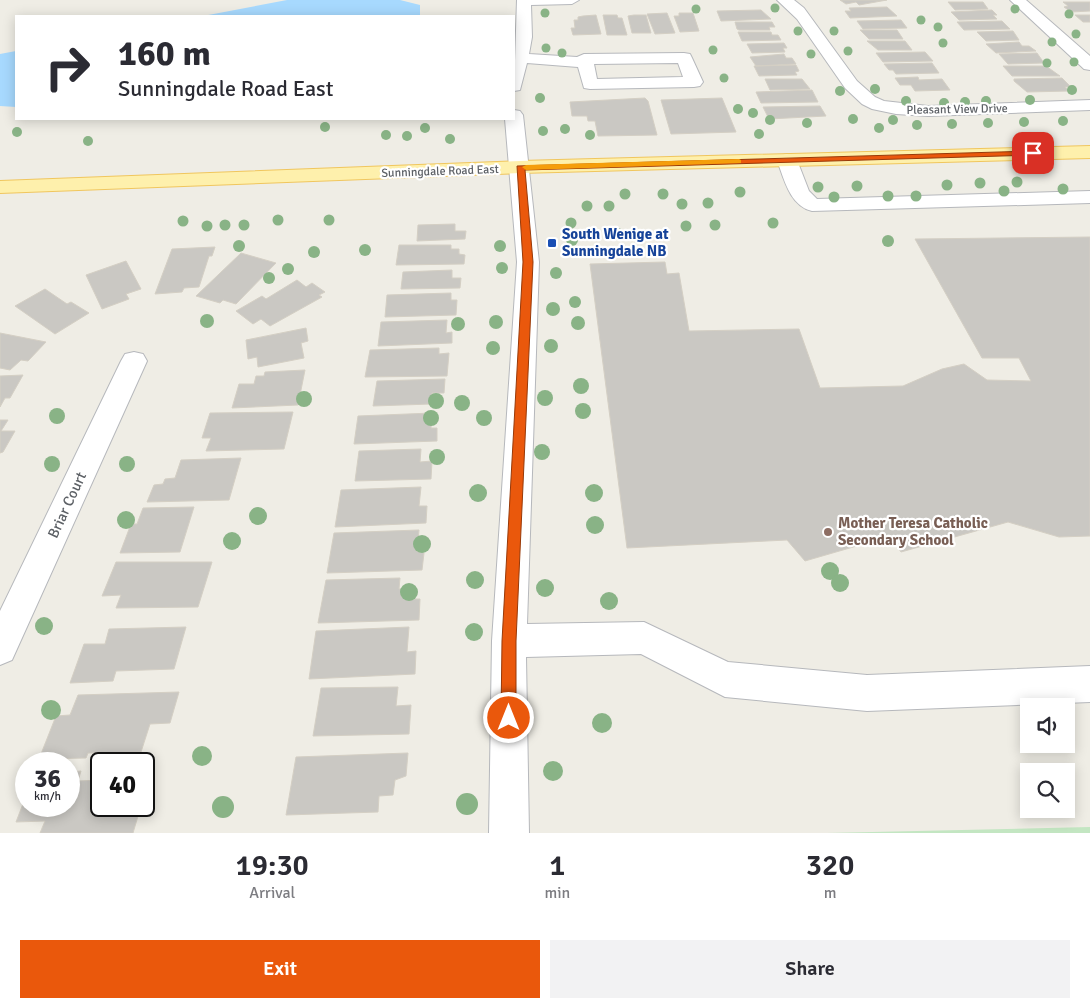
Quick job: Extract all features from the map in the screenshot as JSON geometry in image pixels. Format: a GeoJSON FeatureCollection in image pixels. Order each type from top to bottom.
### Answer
{"type":"FeatureCollection","features":[{"type":"Feature","properties":{"kind":"main road","name":"Sunningdale Road East"},"geometry":{"type":"LineString","coordinates":[[0,187],[520,167],[1090,152]]}},
{"type":"Feature","properties":{"kind":"street"},"geometry":{"type":"LineString","coordinates":[[515,81],[524,37],[524,1],[572,0]]}},
{"type":"Feature","properties":{"kind":"street","name":"Pleasant View Drive"},"geometry":{"type":"LineString","coordinates":[[784,0],[799,9],[838,69],[850,83],[876,104],[901,110],[928,111],[1090,105]]}},
{"type":"Feature","properties":{"kind":"street"},"geometry":{"type":"LineString","coordinates":[[1017,0],[1090,65]]}},
{"type":"Feature","properties":{"kind":"street"},"geometry":{"type":"LineString","coordinates":[[520,58],[585,63]]}},
{"type":"Feature","properties":{"kind":"street"},"geometry":{"type":"LineString","coordinates":[[684,58],[694,82],[590,84],[585,63],[584,59],[684,58]]}},
{"type":"Feature","properties":{"kind":"street"},"geometry":{"type":"LineString","coordinates":[[509,833],[509,641],[528,262],[515,120]]}},
{"type":"Feature","properties":{"kind":"street"},"geometry":{"type":"LineString","coordinates":[[787,160],[800,194],[812,206],[1090,197]]}},
{"type":"Feature","properties":{"kind":"street","name":"Briar Court"},"geometry":{"type":"LineString","coordinates":[[0,648],[134,361]]}},
{"type":"Feature","properties":{"kind":"street"},"geometry":{"type":"LineString","coordinates":[[509,641],[644,638],[725,679],[867,694],[1090,684]]}},
{"type":"Feature","properties":{"kind":"green space"},"geometry":{"type":"Polygon","coordinates":[[[1090,827],[1090,833],[827,833],[1090,827]]]}},
{"type":"Feature","properties":{"kind":"water"},"geometry":{"type":"Polygon","coordinates":[[[287,0],[400,0],[420,5],[420,15],[208,15],[287,0]]]}},
{"type":"Feature","properties":{"kind":"water"},"geometry":{"type":"Polygon","coordinates":[[[15,51],[15,107],[0,106],[0,54],[15,51]]]}},
{"type":"Feature","properties":{"kind":"building"},"geometry":{"type":"Polygon","coordinates":[[[840,0],[887,0],[859,5],[856,2],[846,4],[840,0]]]}},
{"type":"Feature","properties":{"kind":"building"},"geometry":{"type":"Polygon","coordinates":[[[948,2],[983,2],[988,9],[955,10],[948,2]]]}},
{"type":"Feature","properties":{"kind":"building"},"geometry":{"type":"Polygon","coordinates":[[[1063,2],[1090,2],[1090,11],[1071,12],[1064,7],[1068,6],[1063,2]]]}},
{"type":"Feature","properties":{"kind":"building"},"geometry":{"type":"Polygon","coordinates":[[[887,7],[897,16],[850,18],[845,11],[851,11],[849,8],[887,7]]]}},
{"type":"Feature","properties":{"kind":"building"},"geometry":{"type":"Polygon","coordinates":[[[761,10],[771,19],[721,21],[717,11],[761,10]]]}},
{"type":"Feature","properties":{"kind":"building"},"geometry":{"type":"Polygon","coordinates":[[[992,10],[997,15],[993,15],[997,19],[959,20],[951,12],[992,10]]]}},
{"type":"Feature","properties":{"kind":"building"},"geometry":{"type":"Polygon","coordinates":[[[667,13],[675,33],[655,34],[647,14],[667,13]]]}},
{"type":"Feature","properties":{"kind":"building"},"geometry":{"type":"Polygon","coordinates":[[[679,13],[693,13],[699,31],[680,32],[674,16],[679,16],[679,13]]]}},
{"type":"Feature","properties":{"kind":"building"},"geometry":{"type":"Polygon","coordinates":[[[596,15],[601,34],[573,35],[571,28],[575,28],[574,20],[578,20],[578,17],[596,15]]]}},
{"type":"Feature","properties":{"kind":"building"},"geometry":{"type":"Polygon","coordinates":[[[603,15],[617,15],[618,18],[622,18],[627,35],[607,35],[603,15]]]}},
{"type":"Feature","properties":{"kind":"building"},"geometry":{"type":"Polygon","coordinates":[[[646,15],[651,33],[632,33],[628,16],[646,15]]]}},
{"type":"Feature","properties":{"kind":"building"},"geometry":{"type":"Polygon","coordinates":[[[1075,15],[1090,15],[1090,22],[1083,22],[1075,15]]]}},
{"type":"Feature","properties":{"kind":"building"},"geometry":{"type":"Polygon","coordinates":[[[901,20],[907,28],[863,29],[857,21],[901,20]]]}},
{"type":"Feature","properties":{"kind":"building"},"geometry":{"type":"Polygon","coordinates":[[[1002,21],[1010,29],[964,30],[957,22],[1002,21]]]}},
{"type":"Feature","properties":{"kind":"building"},"geometry":{"type":"Polygon","coordinates":[[[735,22],[772,22],[775,27],[769,27],[770,30],[739,30],[735,22]]]}},
{"type":"Feature","properties":{"kind":"building"},"geometry":{"type":"Polygon","coordinates":[[[860,30],[897,30],[903,39],[869,39],[860,30]]]}},
{"type":"Feature","properties":{"kind":"building"},"geometry":{"type":"Polygon","coordinates":[[[1013,31],[1019,40],[986,41],[977,32],[1013,31]]]}},
{"type":"Feature","properties":{"kind":"building"},"geometry":{"type":"Polygon","coordinates":[[[738,32],[771,32],[772,35],[778,35],[781,40],[742,41],[738,32]]]}},
{"type":"Feature","properties":{"kind":"building"},"geometry":{"type":"Polygon","coordinates":[[[867,41],[905,41],[912,50],[878,50],[867,41]]]}},
{"type":"Feature","properties":{"kind":"building"},"geometry":{"type":"Polygon","coordinates":[[[1019,42],[1022,46],[1029,46],[1036,51],[996,53],[986,44],[1019,42]]]}},
{"type":"Feature","properties":{"kind":"building"},"geometry":{"type":"Polygon","coordinates":[[[784,43],[787,48],[783,48],[785,52],[752,53],[747,44],[784,43]]]}},
{"type":"Feature","properties":{"kind":"building"},"geometry":{"type":"Polygon","coordinates":[[[925,52],[933,61],[883,62],[876,53],[925,52]]]}},
{"type":"Feature","properties":{"kind":"building"},"geometry":{"type":"Polygon","coordinates":[[[1037,53],[1044,63],[1008,64],[999,54],[1037,53]]]}},
{"type":"Feature","properties":{"kind":"building"},"geometry":{"type":"Polygon","coordinates":[[[784,54],[786,58],[792,58],[796,64],[756,66],[750,57],[784,54]]]}},
{"type":"Feature","properties":{"kind":"building"},"geometry":{"type":"Polygon","coordinates":[[[932,63],[939,73],[896,74],[884,64],[932,63]]]}},
{"type":"Feature","properties":{"kind":"building"},"geometry":{"type":"Polygon","coordinates":[[[796,65],[799,71],[795,72],[797,75],[759,76],[754,66],[796,65]]]}},
{"type":"Feature","properties":{"kind":"building"},"geometry":{"type":"Polygon","coordinates":[[[1003,66],[1046,66],[1060,76],[1012,76],[1003,66]]]}},
{"type":"Feature","properties":{"kind":"building"},"geometry":{"type":"Polygon","coordinates":[[[918,77],[919,80],[942,79],[950,90],[915,91],[911,85],[900,85],[895,78],[918,77]]]}},
{"type":"Feature","properties":{"kind":"building"},"geometry":{"type":"Polygon","coordinates":[[[1062,78],[1071,87],[1065,87],[1069,91],[1027,92],[1014,81],[1014,79],[1062,78]]]}},
{"type":"Feature","properties":{"kind":"building"},"geometry":{"type":"Polygon","coordinates":[[[765,79],[802,79],[810,89],[770,90],[765,79]]]}},
{"type":"Feature","properties":{"kind":"building"},"geometry":{"type":"Polygon","coordinates":[[[812,90],[818,102],[761,103],[756,92],[812,90]]]}},
{"type":"Feature","properties":{"kind":"building"},"geometry":{"type":"Polygon","coordinates":[[[645,98],[648,101],[657,135],[598,136],[595,121],[588,121],[587,116],[572,116],[570,102],[645,98]]]}},
{"type":"Feature","properties":{"kind":"building"},"geometry":{"type":"Polygon","coordinates":[[[722,98],[736,132],[671,134],[661,100],[722,98]]]}},
{"type":"Feature","properties":{"kind":"building"},"geometry":{"type":"Polygon","coordinates":[[[820,106],[826,116],[769,119],[763,107],[820,106]]]}},
{"type":"Feature","properties":{"kind":"building"},"geometry":{"type":"Polygon","coordinates":[[[455,224],[455,231],[466,231],[465,239],[417,241],[418,225],[455,224]]]}},
{"type":"Feature","properties":{"kind":"building"},"geometry":{"type":"Polygon","coordinates":[[[1090,237],[1090,536],[1059,537],[1008,522],[901,552],[891,536],[805,561],[787,540],[627,548],[590,264],[665,262],[667,274],[679,273],[689,331],[799,329],[820,388],[903,386],[942,369],[964,364],[987,380],[1031,381],[1019,358],[982,358],[915,239],[1090,237]]]}},
{"type":"Feature","properties":{"kind":"building"},"geometry":{"type":"Polygon","coordinates":[[[399,245],[451,245],[451,249],[459,249],[459,254],[465,255],[464,264],[396,265],[399,245]]]}},
{"type":"Feature","properties":{"kind":"building"},"geometry":{"type":"Polygon","coordinates":[[[215,247],[212,256],[209,256],[199,287],[184,288],[182,292],[155,294],[172,249],[215,247]]]}},
{"type":"Feature","properties":{"kind":"building"},"geometry":{"type":"Polygon","coordinates":[[[241,253],[276,263],[236,304],[223,300],[220,303],[196,296],[241,253]]]}},
{"type":"Feature","properties":{"kind":"building"},"geometry":{"type":"Polygon","coordinates":[[[126,261],[141,289],[126,294],[129,299],[102,309],[86,275],[126,261]]]}},
{"type":"Feature","properties":{"kind":"building"},"geometry":{"type":"Polygon","coordinates":[[[452,270],[452,278],[461,278],[460,288],[401,289],[403,272],[452,270]]]}},
{"type":"Feature","properties":{"kind":"building"},"geometry":{"type":"Polygon","coordinates":[[[297,280],[306,287],[312,283],[325,292],[319,295],[322,297],[270,326],[261,319],[253,324],[236,311],[262,296],[266,299],[297,280]]]}},
{"type":"Feature","properties":{"kind":"building"},"geometry":{"type":"Polygon","coordinates":[[[45,289],[67,304],[71,302],[89,313],[55,334],[15,306],[45,289]]]}},
{"type":"Feature","properties":{"kind":"building"},"geometry":{"type":"Polygon","coordinates":[[[451,293],[451,300],[457,300],[456,315],[385,317],[387,295],[451,293]]]}},
{"type":"Feature","properties":{"kind":"building"},"geometry":{"type":"Polygon","coordinates":[[[447,320],[446,333],[452,332],[452,343],[378,346],[381,322],[447,320]]]}},
{"type":"Feature","properties":{"kind":"building"},"geometry":{"type":"Polygon","coordinates":[[[306,328],[308,341],[301,343],[304,358],[258,367],[257,357],[248,359],[246,340],[306,328]]]}},
{"type":"Feature","properties":{"kind":"building"},"geometry":{"type":"Polygon","coordinates":[[[0,333],[46,342],[28,361],[21,360],[10,370],[0,368],[0,333]]]}},
{"type":"Feature","properties":{"kind":"building"},"geometry":{"type":"Polygon","coordinates":[[[439,348],[439,354],[449,353],[447,376],[365,377],[370,350],[439,348]]]}},
{"type":"Feature","properties":{"kind":"building"},"geometry":{"type":"Polygon","coordinates":[[[305,370],[298,405],[232,408],[239,384],[254,384],[256,376],[264,376],[265,372],[305,370]]]}},
{"type":"Feature","properties":{"kind":"building"},"geometry":{"type":"Polygon","coordinates":[[[23,375],[10,398],[5,398],[0,407],[0,376],[23,375]]]}},
{"type":"Feature","properties":{"kind":"building"},"geometry":{"type":"Polygon","coordinates":[[[445,379],[444,393],[432,393],[431,404],[373,406],[377,381],[445,379]]]}},
{"type":"Feature","properties":{"kind":"building"},"geometry":{"type":"Polygon","coordinates":[[[293,412],[284,449],[206,451],[211,438],[202,438],[210,413],[293,412]]]}},
{"type":"Feature","properties":{"kind":"building"},"geometry":{"type":"Polygon","coordinates":[[[432,413],[431,428],[437,428],[437,441],[354,444],[358,416],[432,413]]]}},
{"type":"Feature","properties":{"kind":"building"},"geometry":{"type":"Polygon","coordinates":[[[0,420],[8,420],[1,431],[15,431],[3,452],[0,453],[0,420]]]}},
{"type":"Feature","properties":{"kind":"building"},"geometry":{"type":"Polygon","coordinates":[[[421,449],[420,462],[432,461],[431,479],[355,481],[359,451],[421,449]]]}},
{"type":"Feature","properties":{"kind":"building"},"geometry":{"type":"Polygon","coordinates":[[[241,458],[229,500],[147,502],[154,485],[163,484],[165,479],[175,478],[181,460],[241,458]]]}},
{"type":"Feature","properties":{"kind":"building"},"geometry":{"type":"Polygon","coordinates":[[[421,487],[419,506],[427,506],[426,523],[335,527],[341,490],[421,487]]]}},
{"type":"Feature","properties":{"kind":"building"},"geometry":{"type":"Polygon","coordinates":[[[194,507],[180,552],[120,553],[131,524],[137,524],[143,508],[194,507]]]}},
{"type":"Feature","properties":{"kind":"building"},"geometry":{"type":"Polygon","coordinates":[[[419,530],[417,551],[424,553],[422,570],[327,573],[334,533],[419,530]]]}},
{"type":"Feature","properties":{"kind":"building"},"geometry":{"type":"Polygon","coordinates":[[[116,562],[212,562],[198,607],[116,608],[121,595],[102,596],[116,562]]]}},
{"type":"Feature","properties":{"kind":"building"},"geometry":{"type":"Polygon","coordinates":[[[400,578],[399,589],[412,588],[410,599],[420,599],[419,620],[318,623],[326,580],[400,578]]]}},
{"type":"Feature","properties":{"kind":"building"},"geometry":{"type":"Polygon","coordinates":[[[186,627],[174,669],[116,671],[113,681],[70,683],[84,644],[105,644],[109,629],[186,627]]]}},
{"type":"Feature","properties":{"kind":"building"},"geometry":{"type":"Polygon","coordinates":[[[409,627],[407,652],[416,651],[415,674],[309,679],[316,631],[409,627]]]}},
{"type":"Feature","properties":{"kind":"building"},"geometry":{"type":"Polygon","coordinates":[[[398,687],[396,706],[411,705],[409,734],[313,736],[321,688],[398,687]]]}},
{"type":"Feature","properties":{"kind":"building"},"geometry":{"type":"Polygon","coordinates":[[[179,692],[170,723],[150,724],[141,752],[90,752],[86,758],[80,758],[80,752],[42,752],[56,716],[70,715],[78,695],[179,692]]]}},
{"type":"Feature","properties":{"kind":"building"},"geometry":{"type":"Polygon","coordinates":[[[408,753],[406,776],[395,780],[393,795],[379,796],[378,812],[286,815],[296,757],[408,753]]]}},
{"type":"Feature","properties":{"kind":"building"},"geometry":{"type":"Polygon","coordinates":[[[90,780],[90,817],[138,817],[133,833],[40,833],[45,821],[16,822],[18,817],[80,817],[80,781],[90,780]]]}},
{"type":"Feature","properties":{"kind":"slow traffic"},"geometry":{"type":"LineString","coordinates":[[526,167],[739,161]]}},
{"type":"Feature","properties":{"kind":"place","name":"South Wenige at Sunningdale NB"},"geometry":{"type":"Point","coordinates":[552,243]}},
{"type":"Feature","properties":{"kind":"place","name":"Mother Teresa Catholic Secondary School"},"geometry":{"type":"Point","coordinates":[828,532]}},
{"type":"Feature","properties":{"kind":"route"},"geometry":{"type":"LineString","coordinates":[[509,718],[509,641],[520,458],[528,262],[520,167],[1033,153]]}}]}
